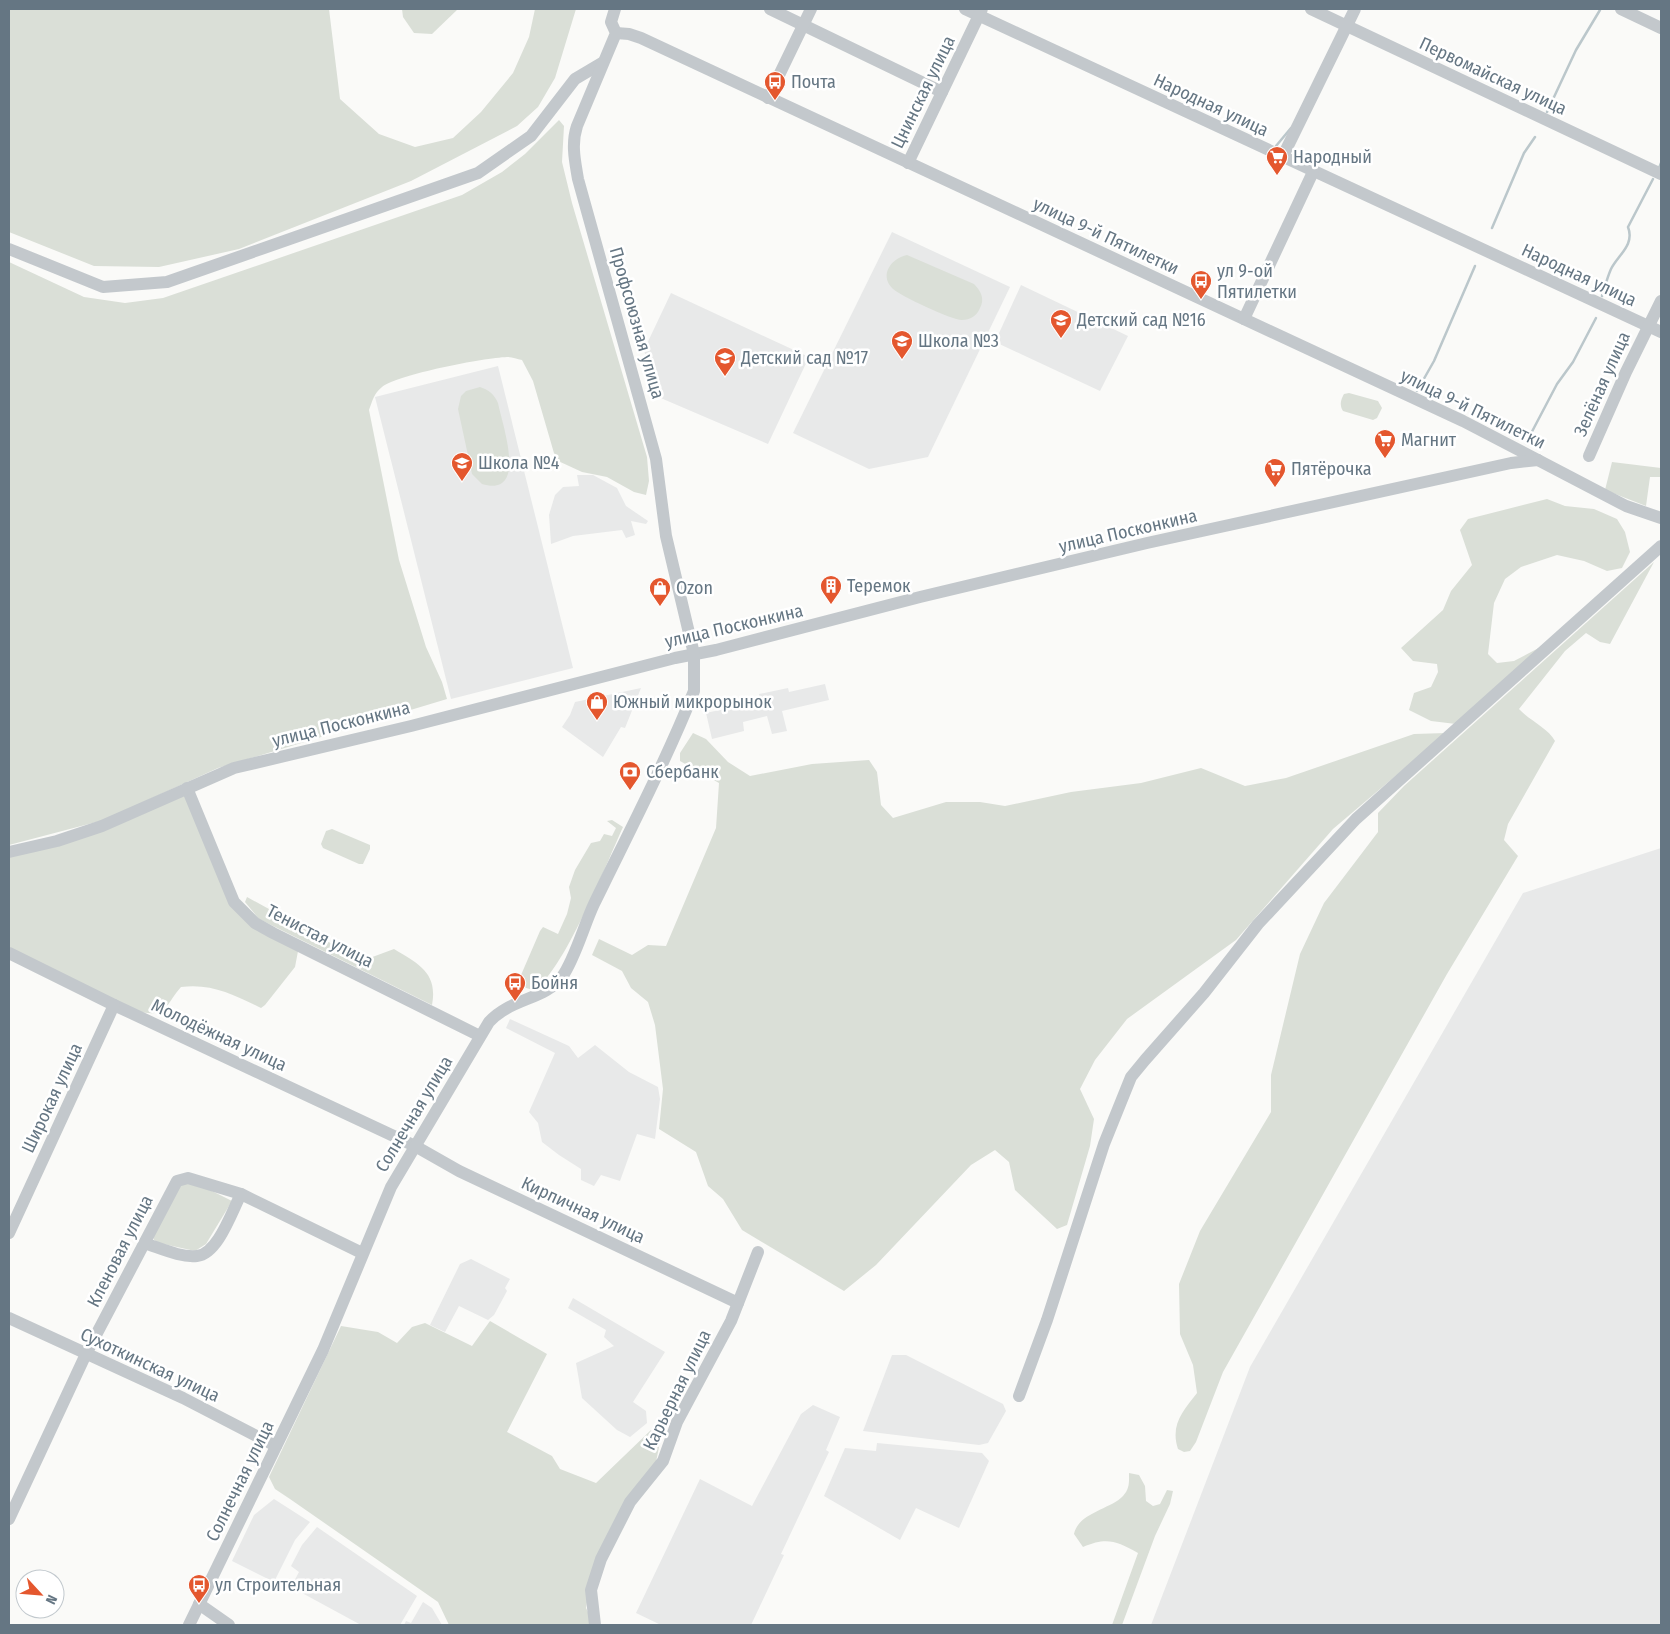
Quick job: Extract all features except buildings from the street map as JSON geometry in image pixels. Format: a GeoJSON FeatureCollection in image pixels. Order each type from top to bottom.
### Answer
{"type":"FeatureCollection","features":[{"type":"Feature","properties":{"kind":"street","name":"Профсоюзная улица"},"geometry":{"type":"LineString","coordinates":[[615,9],[611,22],[616,33],[602,63],[574,135],[578,179],[656,459],[666,536],[694,654]]}},
{"type":"Feature","properties":{"kind":"street"},"geometry":{"type":"LineString","coordinates":[[770,9],[942,92]]}},
{"type":"Feature","properties":{"kind":"street"},"geometry":{"type":"LineString","coordinates":[[768,98],[811,9]]}},
{"type":"Feature","properties":{"kind":"street","name":"Народная улица"},"geometry":{"type":"LineString","coordinates":[[966,9],[981,12],[1282,158],[1661,332]]}},
{"type":"Feature","properties":{"kind":"street","name":"Первомайская улица"},"geometry":{"type":"LineString","coordinates":[[1311,9],[1661,174]]}},
{"type":"Feature","properties":{"kind":"street"},"geometry":{"type":"LineString","coordinates":[[1282,158],[1355,9]]}},
{"type":"Feature","properties":{"kind":"street"},"geometry":{"type":"LineString","coordinates":[[1621,9],[1661,28]]}},
{"type":"Feature","properties":{"kind":"street","name":"Цнинская улица"},"geometry":{"type":"LineString","coordinates":[[908,163],[981,12]]}},
{"type":"Feature","properties":{"kind":"street","name":"улица 9-й Пятилетки"},"geometry":{"type":"LineString","coordinates":[[616,33],[629,34],[641,38],[1463,421],[1626,506],[1661,518]]}},
{"type":"Feature","properties":{"kind":"street"},"geometry":{"type":"LineString","coordinates":[[9,249],[103,286],[167,282],[478,173],[531,136],[575,79],[602,63]]}},
{"type":"Feature","properties":{"kind":"street"},"geometry":{"type":"LineString","coordinates":[[1244,319],[1313,172]]}},
{"type":"Feature","properties":{"kind":"street","name":"Зелёная улица"},"geometry":{"type":"LineString","coordinates":[[1589,456],[1661,301]]}},
{"type":"Feature","properties":{"kind":"street","name":"улица Посконкина"},"geometry":{"type":"LineString","coordinates":[[9,852],[102,826],[234,768],[1147,543],[1511,463],[1538,460]]}},
{"type":"Feature","properties":{"kind":"street"},"geometry":{"type":"LineString","coordinates":[[1019,1396],[1047,1320],[1104,1144],[1131,1078],[1204,993],[1258,924],[1356,819],[1661,546]]}},
{"type":"Feature","properties":{"kind":"street","name":"Солнечная улица"},"geometry":{"type":"LineString","coordinates":[[189,1625],[322,1350],[391,1187],[480,1036],[496,1014],[515,1002],[546,991],[556,984],[567,969],[580,934],[694,691],[694,654]]}},
{"type":"Feature","properties":{"kind":"street","name":"Тенистая улица"},"geometry":{"type":"LineString","coordinates":[[187,788],[234,902],[245,915],[274,934],[480,1036]]}},
{"type":"Feature","properties":{"kind":"street","name":"Молодёжная улица"},"geometry":{"type":"LineString","coordinates":[[9,952],[114,1005],[415,1146]]}},
{"type":"Feature","properties":{"kind":"street","name":"Широкая улица"},"geometry":{"type":"LineString","coordinates":[[9,1233],[114,1005]]}},
{"type":"Feature","properties":{"kind":"street","name":"Кирпичная улица"},"geometry":{"type":"LineString","coordinates":[[415,1146],[459,1171],[738,1303]]}},
{"type":"Feature","properties":{"kind":"street","name":"Кленовая улица"},"geometry":{"type":"LineString","coordinates":[[9,1519],[86,1354],[178,1181],[188,1178],[241,1194],[362,1253]]}},
{"type":"Feature","properties":{"kind":"street"},"geometry":{"type":"LineString","coordinates":[[144,1243],[183,1255],[198,1256],[213,1250],[241,1194]]}},
{"type":"Feature","properties":{"kind":"street","name":"Карьерная улица"},"geometry":{"type":"LineString","coordinates":[[595,1625],[591,1590],[601,1559],[630,1502],[663,1461],[677,1422],[731,1321],[758,1252]]}},
{"type":"Feature","properties":{"kind":"street","name":"Сухоткинская улица"},"geometry":{"type":"LineString","coordinates":[[9,1318],[183,1398],[276,1446]]}},
{"type":"Feature","properties":{"kind":"street"},"geometry":{"type":"LineString","coordinates":[[199,1604],[229,1625]]}},
{"type":"Feature","properties":{"kind":"shaded area"},"geometry":{"type":"Polygon","coordinates":[[[9,9],[329,9],[340,99],[379,134],[415,147],[453,138],[481,112],[513,73],[529,37],[535,9],[576,9],[555,78],[538,107],[517,126],[411,181],[239,249],[159,267],[94,266],[9,232],[9,9]]]}},
{"type":"Feature","properties":{"kind":"shaded area"},"geometry":{"type":"Polygon","coordinates":[[[402,9],[458,9],[432,34],[414,33],[403,17],[402,9]]]}},
{"type":"Feature","properties":{"kind":"shaded area"},"geometry":{"type":"Polygon","coordinates":[[[559,120],[564,126],[562,162],[572,203],[647,457],[649,481],[646,495],[634,492],[607,477],[582,472],[556,460],[533,381],[522,360],[507,357],[480,360],[423,372],[391,382],[379,389],[369,410],[399,560],[426,647],[442,682],[447,699],[218,768],[104,820],[9,845],[9,262],[84,297],[125,303],[163,298],[462,195],[502,172],[525,154],[559,120]]]}},
{"type":"Feature","properties":{"kind":"shaded area","name":"Школа №3"},"geometry":{"type":"Polygon","coordinates":[[[892,232],[1010,287],[928,457],[869,469],[793,433],[892,232]]]}},
{"type":"Feature","properties":{"kind":"shaded area"},"geometry":{"type":"Polygon","coordinates":[[[907,255],[974,284],[982,298],[977,313],[968,319],[956,319],[915,302],[892,288],[888,283],[887,277],[889,267],[896,259],[907,255]]]}},
{"type":"Feature","properties":{"kind":"shaded area","name":"Детский сад №16"},"geometry":{"type":"Polygon","coordinates":[[[1021,285],[1128,336],[1100,391],[995,342],[1021,285]]]}},
{"type":"Feature","properties":{"kind":"shaded area","name":"Детский сад №17"},"geometry":{"type":"Polygon","coordinates":[[[671,293],[809,357],[768,444],[656,396],[644,350],[671,293]]]}},
{"type":"Feature","properties":{"kind":"shaded area","name":"Школа №4"},"geometry":{"type":"Polygon","coordinates":[[[498,366],[573,668],[451,699],[375,397],[498,366]]]}},
{"type":"Feature","properties":{"kind":"shaded area"},"geometry":{"type":"Polygon","coordinates":[[[480,387],[491,393],[498,403],[507,442],[509,470],[505,480],[496,485],[482,484],[472,474],[458,409],[461,396],[466,391],[480,387]]]}},
{"type":"Feature","properties":{"kind":"shaded area"},"geometry":{"type":"Polygon","coordinates":[[[1349,393],[1378,401],[1382,408],[1377,418],[1373,420],[1343,411],[1341,400],[1344,394],[1349,393]]]}},
{"type":"Feature","properties":{"kind":"shaded area"},"geometry":{"type":"Polygon","coordinates":[[[1612,462],[1661,468],[1661,477],[1650,477],[1646,506],[1605,490],[1612,462]]]}},
{"type":"Feature","properties":{"kind":"shaded area"},"geometry":{"type":"Polygon","coordinates":[[[577,475],[593,475],[617,488],[626,506],[648,521],[646,524],[631,521],[635,535],[626,538],[622,530],[573,536],[551,544],[549,515],[555,495],[563,487],[579,486],[577,475]]]}},
{"type":"Feature","properties":{"kind":"shaded area"},"geometry":{"type":"Polygon","coordinates":[[[1547,499],[1565,506],[1594,509],[1617,519],[1625,532],[1630,552],[1622,568],[1607,571],[1584,561],[1557,555],[1521,567],[1505,579],[1494,603],[1488,654],[1497,663],[1514,661],[1548,643],[1456,724],[1431,721],[1409,710],[1414,693],[1431,687],[1438,672],[1437,664],[1413,661],[1401,648],[1443,610],[1451,591],[1472,565],[1460,530],[1468,519],[1547,499]]]}},
{"type":"Feature","properties":{"kind":"shaded area"},"geometry":{"type":"Polygon","coordinates":[[[1654,562],[1610,644],[1600,642],[1586,633],[1565,651],[1519,709],[1548,732],[1555,741],[1508,824],[1504,840],[1518,856],[1447,974],[1223,1372],[1196,1442],[1190,1451],[1184,1452],[1178,1449],[1176,1433],[1179,1419],[1197,1393],[1193,1365],[1180,1334],[1179,1284],[1200,1231],[1271,1112],[1271,1075],[1300,954],[1324,903],[1378,832],[1378,813],[1404,786],[1654,562]]]}},
{"type":"Feature","properties":{"kind":"shaded area"},"geometry":{"type":"Polygon","coordinates":[[[825,684],[829,700],[782,711],[787,731],[772,734],[767,716],[743,722],[744,731],[712,739],[706,713],[760,701],[759,694],[788,688],[789,692],[825,684]]]}},
{"type":"Feature","properties":{"kind":"shaded area","name":"Южный микрорынок"},"geometry":{"type":"Polygon","coordinates":[[[641,688],[625,728],[621,727],[603,757],[562,727],[570,715],[575,702],[641,688]]]}},
{"type":"Feature","properties":{"kind":"shaded area"},"geometry":{"type":"Polygon","coordinates":[[[693,733],[706,739],[728,762],[750,776],[812,764],[869,760],[877,772],[881,805],[893,818],[946,802],[980,802],[1005,806],[1071,792],[1141,783],[1201,768],[1245,786],[1286,778],[1414,734],[1446,733],[1333,829],[1236,940],[1127,1019],[1095,1060],[1080,1089],[1094,1119],[1090,1146],[1067,1225],[1057,1229],[1015,1190],[1009,1162],[995,1150],[971,1165],[876,1265],[844,1291],[742,1230],[723,1199],[708,1186],[696,1152],[659,1129],[663,1089],[655,1025],[648,1002],[631,988],[622,971],[592,955],[599,939],[632,955],[648,945],[666,946],[716,828],[719,783],[680,761],[680,753],[693,733]]]}},
{"type":"Feature","properties":{"kind":"shaded area"},"geometry":{"type":"Polygon","coordinates":[[[189,792],[234,902],[299,946],[295,967],[265,1005],[261,1008],[213,988],[192,986],[181,987],[164,1010],[160,1012],[146,1013],[136,1011],[9,948],[9,856],[189,792]]]}},
{"type":"Feature","properties":{"kind":"shaded area"},"geometry":{"type":"Polygon","coordinates":[[[612,820],[623,827],[596,889],[570,941],[545,980],[533,990],[523,987],[518,982],[540,931],[543,927],[558,934],[567,914],[571,898],[569,887],[575,870],[591,843],[600,841],[604,834],[612,836],[616,828],[607,821],[612,820]]]}},
{"type":"Feature","properties":{"kind":"shaded area"},"geometry":{"type":"Polygon","coordinates":[[[332,829],[370,845],[363,864],[323,848],[321,844],[326,831],[332,829]]]}},
{"type":"Feature","properties":{"kind":"shaded area"},"geometry":{"type":"Polygon","coordinates":[[[1661,848],[1661,1625],[1151,1625],[1250,1367],[1523,893],[1661,848]]]}},
{"type":"Feature","properties":{"kind":"shaded area"},"geometry":{"type":"Polygon","coordinates":[[[247,897],[345,951],[367,959],[394,949],[425,971],[432,985],[432,1005],[259,919],[245,902],[247,897]]]}},
{"type":"Feature","properties":{"kind":"shaded area"},"geometry":{"type":"Polygon","coordinates":[[[510,1019],[569,1046],[578,1058],[595,1045],[629,1072],[658,1087],[660,1099],[655,1139],[637,1134],[620,1181],[601,1175],[594,1186],[581,1180],[581,1169],[542,1142],[538,1123],[529,1112],[555,1053],[506,1028],[510,1019]]]}},
{"type":"Feature","properties":{"kind":"shaded area"},"geometry":{"type":"Polygon","coordinates":[[[194,1182],[232,1201],[206,1244],[195,1251],[159,1243],[154,1240],[152,1234],[179,1184],[194,1182]]]}},
{"type":"Feature","properties":{"kind":"shaded area"},"geometry":{"type":"Polygon","coordinates":[[[471,1259],[510,1279],[505,1288],[507,1291],[494,1315],[488,1320],[459,1306],[445,1332],[430,1325],[460,1264],[471,1259]]]}},
{"type":"Feature","properties":{"kind":"shaded area"},"geometry":{"type":"Polygon","coordinates":[[[573,1298],[665,1352],[633,1402],[646,1411],[647,1423],[630,1437],[617,1430],[582,1398],[576,1363],[614,1346],[604,1337],[606,1330],[568,1308],[573,1298]]]}},
{"type":"Feature","properties":{"kind":"shaded area"},"geometry":{"type":"Polygon","coordinates":[[[490,1321],[547,1354],[507,1432],[552,1456],[560,1469],[596,1483],[651,1430],[661,1437],[656,1462],[590,1585],[586,1608],[593,1622],[592,1625],[449,1625],[438,1602],[275,1489],[269,1477],[341,1326],[378,1332],[397,1343],[412,1327],[425,1323],[472,1346],[490,1321]]]}},
{"type":"Feature","properties":{"kind":"shaded area"},"geometry":{"type":"Polygon","coordinates":[[[892,1355],[906,1355],[1003,1404],[1006,1411],[988,1443],[979,1445],[863,1431],[892,1355]]]}},
{"type":"Feature","properties":{"kind":"shaded area"},"geometry":{"type":"Polygon","coordinates":[[[813,1405],[840,1417],[826,1450],[829,1452],[781,1554],[784,1555],[751,1625],[661,1625],[636,1613],[700,1479],[752,1506],[801,1414],[813,1405]]]}},
{"type":"Feature","properties":{"kind":"shaded area"},"geometry":{"type":"Polygon","coordinates":[[[877,1443],[982,1453],[989,1461],[959,1528],[916,1508],[900,1540],[824,1496],[845,1448],[876,1451],[877,1443]]]}},
{"type":"Feature","properties":{"kind":"shaded area"},"geometry":{"type":"Polygon","coordinates":[[[1129,1473],[1139,1475],[1145,1486],[1146,1501],[1153,1506],[1160,1504],[1167,1490],[1173,1491],[1170,1504],[1155,1536],[1122,1625],[1112,1625],[1138,1553],[1117,1543],[1105,1541],[1083,1547],[1074,1534],[1077,1527],[1088,1516],[1118,1501],[1123,1496],[1128,1488],[1129,1473]]]}},
{"type":"Feature","properties":{"kind":"shaded area"},"geometry":{"type":"Polygon","coordinates":[[[274,1499],[310,1522],[295,1540],[274,1582],[232,1561],[254,1515],[274,1499]]]}},
{"type":"Feature","properties":{"kind":"shaded area"},"geometry":{"type":"Polygon","coordinates":[[[317,1527],[417,1596],[400,1625],[361,1625],[291,1587],[299,1572],[291,1566],[302,1545],[317,1527]]]}},
{"type":"Feature","properties":{"kind":"shaded area"},"geometry":{"type":"Polygon","coordinates":[[[423,1602],[432,1608],[442,1625],[404,1625],[406,1621],[411,1623],[423,1602]]]}},
{"type":"Feature","properties":{"kind":"waterway"},"geometry":{"type":"LineString","coordinates":[[1547,112],[1576,50],[1600,10]]}},
{"type":"Feature","properties":{"kind":"waterway"},"geometry":{"type":"LineString","coordinates":[[1276,146],[1291,128]]}},
{"type":"Feature","properties":{"kind":"waterway"},"geometry":{"type":"LineString","coordinates":[[1492,228],[1524,153],[1535,137]]}},
{"type":"Feature","properties":{"kind":"waterway"},"geometry":{"type":"LineString","coordinates":[[1659,168],[1661,163]]}},
{"type":"Feature","properties":{"kind":"waterway"},"geometry":{"type":"LineString","coordinates":[[1602,296],[1611,269],[1628,245],[1630,233],[1628,227],[1653,179]]}},
{"type":"Feature","properties":{"kind":"waterway"},"geometry":{"type":"LineString","coordinates":[[1417,391],[1434,361],[1475,266]]}},
{"type":"Feature","properties":{"kind":"waterway"},"geometry":{"type":"LineString","coordinates":[[1526,443],[1557,384],[1573,362],[1596,318]]}},
{"type":"Feature","properties":{"kind":"place","name":"Почта"},"geometry":{"type":"Point","coordinates":[775,101]}},
{"type":"Feature","properties":{"kind":"place","name":"Народный"},"geometry":{"type":"Point","coordinates":[1277,176]}},
{"type":"Feature","properties":{"kind":"place","name":"ул 9-ой Пятилетки"},"geometry":{"type":"Point","coordinates":[1201,300]}},
{"type":"Feature","properties":{"kind":"place","name":"Детский сад №16"},"geometry":{"type":"Point","coordinates":[1061,339]}},
{"type":"Feature","properties":{"kind":"place","name":"Школа №3"},"geometry":{"type":"Point","coordinates":[902,360]}},
{"type":"Feature","properties":{"kind":"place","name":"Детский сад №17"},"geometry":{"type":"Point","coordinates":[725,377]}},
{"type":"Feature","properties":{"kind":"place","name":"Магнит"},"geometry":{"type":"Point","coordinates":[1385,459]}},
{"type":"Feature","properties":{"kind":"place","name":"Школа №4"},"geometry":{"type":"Point","coordinates":[462,482]}},
{"type":"Feature","properties":{"kind":"place","name":"Пятёрочка"},"geometry":{"type":"Point","coordinates":[1275,488]}},
{"type":"Feature","properties":{"kind":"place","name":"Теремок"},"geometry":{"type":"Point","coordinates":[831,605]}},
{"type":"Feature","properties":{"kind":"place","name":"Ozon"},"geometry":{"type":"Point","coordinates":[660,607]}},
{"type":"Feature","properties":{"kind":"place","name":"Южный микрорынок"},"geometry":{"type":"Point","coordinates":[597,721]}},
{"type":"Feature","properties":{"kind":"place","name":"Сбербанк"},"geometry":{"type":"Point","coordinates":[630,791]}},
{"type":"Feature","properties":{"kind":"place","name":"Бойня"},"geometry":{"type":"Point","coordinates":[515,1002]}},
{"type":"Feature","properties":{"kind":"place","name":"ул Строительная"},"geometry":{"type":"Point","coordinates":[199,1604]}}]}
